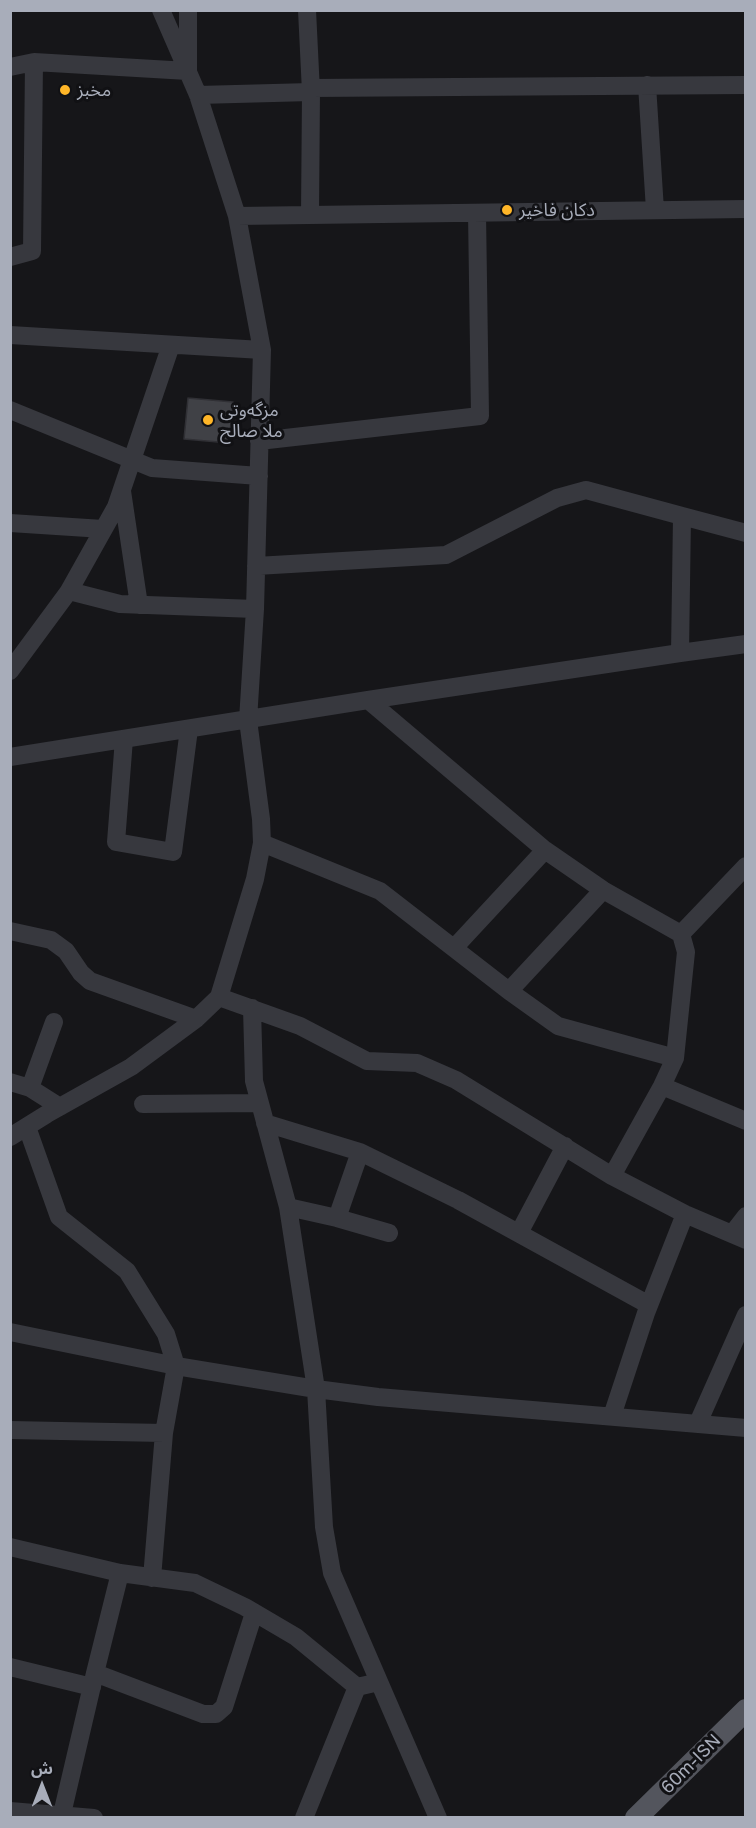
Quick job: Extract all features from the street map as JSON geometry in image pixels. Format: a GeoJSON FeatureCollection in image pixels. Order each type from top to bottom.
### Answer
{"type":"FeatureCollection","features":[{"type":"Feature","properties":{"kind":"main road","name":"60m-ISN"},"geometry":{"type":"LineString","coordinates":[[636,1818],[746,1710]]}},
{"type":"Feature","properties":{"kind":"street"},"geometry":{"type":"LineString","coordinates":[[10,1137],[131,1067],[196,1019],[219,997],[255,879],[262,843],[248,720],[255,609],[262,350],[237,216],[198,95],[161,10]]}},
{"type":"Feature","properties":{"kind":"street"},"geometry":{"type":"LineString","coordinates":[[188,10],[188,71]]}},
{"type":"Feature","properties":{"kind":"street"},"geometry":{"type":"LineString","coordinates":[[307,10],[311,90],[310,214]]}},
{"type":"Feature","properties":{"kind":"street"},"geometry":{"type":"LineString","coordinates":[[10,67],[34,62],[188,71]]}},
{"type":"Feature","properties":{"kind":"street"},"geometry":{"type":"LineString","coordinates":[[10,257],[32,251],[34,62]]}},
{"type":"Feature","properties":{"kind":"street"},"geometry":{"type":"LineString","coordinates":[[647,85],[655,210]]}},
{"type":"Feature","properties":{"kind":"street"},"geometry":{"type":"LineString","coordinates":[[198,95],[311,90],[746,85]]}},
{"type":"Feature","properties":{"kind":"street"},"geometry":{"type":"LineString","coordinates":[[237,216],[746,209]]}},
{"type":"Feature","properties":{"kind":"street"},"geometry":{"type":"LineString","coordinates":[[259,441],[480,416],[477,213]]}},
{"type":"Feature","properties":{"kind":"street"},"geometry":{"type":"LineString","coordinates":[[10,335],[262,350]]}},
{"type":"Feature","properties":{"kind":"street"},"geometry":{"type":"LineString","coordinates":[[10,671],[69,591],[116,507],[171,345]]}},
{"type":"Feature","properties":{"kind":"street"},"geometry":{"type":"LineString","coordinates":[[10,410],[152,468],[259,476]]}},
{"type":"Feature","properties":{"kind":"street"},"geometry":{"type":"LineString","coordinates":[[122,489],[139,605]]}},
{"type":"Feature","properties":{"kind":"street"},"geometry":{"type":"LineString","coordinates":[[256,566],[447,555],[557,498],[586,490],[746,533]]}},
{"type":"Feature","properties":{"kind":"street"},"geometry":{"type":"LineString","coordinates":[[680,653],[682,516]]}},
{"type":"Feature","properties":{"kind":"street"},"geometry":{"type":"LineString","coordinates":[[10,523],[103,529]]}},
{"type":"Feature","properties":{"kind":"street"},"geometry":{"type":"LineString","coordinates":[[69,591],[120,604],[255,609]]}},
{"type":"Feature","properties":{"kind":"street"},"geometry":{"type":"LineString","coordinates":[[10,757],[368,700],[746,644]]}},
{"type":"Feature","properties":{"kind":"street"},"geometry":{"type":"LineString","coordinates":[[368,700],[545,850],[603,890],[681,934],[686,952],[675,1058],[612,1176]]}},
{"type":"Feature","properties":{"kind":"street"},"geometry":{"type":"LineString","coordinates":[[124,739],[116,842],[173,852],[189,729]]}},
{"type":"Feature","properties":{"kind":"street"},"geometry":{"type":"LineString","coordinates":[[262,843],[380,891],[558,1026],[675,1058]]}},
{"type":"Feature","properties":{"kind":"street"},"geometry":{"type":"LineString","coordinates":[[454,948],[545,850]]}},
{"type":"Feature","properties":{"kind":"street"},"geometry":{"type":"LineString","coordinates":[[681,934],[746,866]]}},
{"type":"Feature","properties":{"kind":"street"},"geometry":{"type":"LineString","coordinates":[[509,991],[603,890]]}},
{"type":"Feature","properties":{"kind":"street"},"geometry":{"type":"LineString","coordinates":[[10,931],[51,940],[66,951],[81,973],[90,981],[196,1019]]}},
{"type":"Feature","properties":{"kind":"street"},"geometry":{"type":"LineString","coordinates":[[219,997],[300,1026],[368,1061],[417,1063],[456,1080],[612,1176],[685,1214],[739,1237],[746,1216]]}},
{"type":"Feature","properties":{"kind":"street"},"geometry":{"type":"LineString","coordinates":[[252,1008],[254,1081],[288,1207],[316,1389],[324,1527],[332,1573],[438,1818]]}},
{"type":"Feature","properties":{"kind":"street"},"geometry":{"type":"LineString","coordinates":[[30,1088],[54,1022]]}},
{"type":"Feature","properties":{"kind":"street"},"geometry":{"type":"LineString","coordinates":[[10,1082],[30,1088],[60,1107]]}},
{"type":"Feature","properties":{"kind":"street"},"geometry":{"type":"LineString","coordinates":[[662,1086],[746,1121]]}},
{"type":"Feature","properties":{"kind":"street"},"geometry":{"type":"LineString","coordinates":[[143,1104],[260,1103]]}},
{"type":"Feature","properties":{"kind":"street"},"geometry":{"type":"LineString","coordinates":[[265,1123],[360,1152],[458,1200],[650,1305]]}},
{"type":"Feature","properties":{"kind":"street"},"geometry":{"type":"LineString","coordinates":[[27,1127],[59,1217],[127,1271],[166,1334],[176,1366],[164,1433],[152,1578]]}},
{"type":"Feature","properties":{"kind":"street"},"geometry":{"type":"LineString","coordinates":[[519,1233],[565,1146]]}},
{"type":"Feature","properties":{"kind":"street"},"geometry":{"type":"LineString","coordinates":[[337,1218],[360,1152]]}},
{"type":"Feature","properties":{"kind":"street"},"geometry":{"type":"LineString","coordinates":[[288,1207],[389,1233]]}},
{"type":"Feature","properties":{"kind":"street"},"geometry":{"type":"LineString","coordinates":[[612,1416],[650,1305],[685,1214]]}},
{"type":"Feature","properties":{"kind":"street"},"geometry":{"type":"LineString","coordinates":[[698,1424],[746,1315]]}},
{"type":"Feature","properties":{"kind":"street"},"geometry":{"type":"LineString","coordinates":[[10,1332],[176,1366],[316,1389],[378,1397],[746,1428]]}},
{"type":"Feature","properties":{"kind":"street"},"geometry":{"type":"LineString","coordinates":[[10,1430],[164,1433]]}},
{"type":"Feature","properties":{"kind":"street"},"geometry":{"type":"LineString","coordinates":[[10,1547],[120,1573],[195,1583],[254,1612],[296,1637],[357,1687]]}},
{"type":"Feature","properties":{"kind":"street"},"geometry":{"type":"LineString","coordinates":[[62,1814],[120,1573]]}},
{"type":"Feature","properties":{"kind":"street"},"geometry":{"type":"LineString","coordinates":[[10,1667],[93,1680],[203,1714],[216,1714],[224,1707],[254,1612]]}},
{"type":"Feature","properties":{"kind":"street"},"geometry":{"type":"LineString","coordinates":[[357,1687],[379,1682]]}},
{"type":"Feature","properties":{"kind":"street"},"geometry":{"type":"LineString","coordinates":[[304,1818],[357,1687]]}},
{"type":"Feature","properties":{"kind":"street"},"geometry":{"type":"LineString","coordinates":[[18,1813],[62,1814],[94,1818]]}},
{"type":"Feature","properties":{"kind":"building","name":"مزگه‌وتی ملا صالح"},"geometry":{"type":"Polygon","coordinates":[[[188,398],[233,402],[229,443],[184,439],[188,398]]]}},
{"type":"Feature","properties":{"kind":"place","name":"مخبز"},"geometry":{"type":"Point","coordinates":[65,90]}},
{"type":"Feature","properties":{"kind":"place","name":"دكان فاخیر"},"geometry":{"type":"Point","coordinates":[507,210]}},
{"type":"Feature","properties":{"kind":"place","name":"مزگه‌وتی ملا صالح"},"geometry":{"type":"Point","coordinates":[208,420]}}]}
